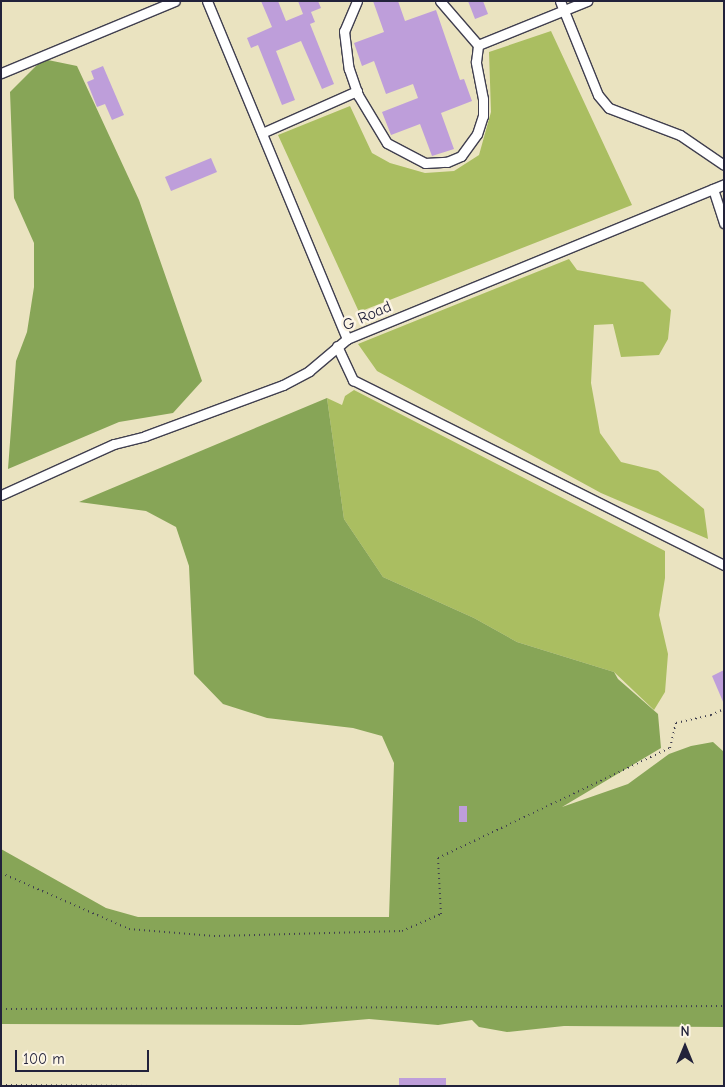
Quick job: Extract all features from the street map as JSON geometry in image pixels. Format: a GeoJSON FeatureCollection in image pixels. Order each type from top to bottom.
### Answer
{"type":"FeatureCollection","features":[{"type":"Feature","properties":{"kind":"street"},"geometry":{"type":"LineString","coordinates":[[1,73],[175,1]]}},
{"type":"Feature","properties":{"kind":"street"},"geometry":{"type":"LineString","coordinates":[[207,1],[347,339]]}},
{"type":"Feature","properties":{"kind":"street"},"geometry":{"type":"LineString","coordinates":[[357,1],[344,31],[349,69],[357,91],[387,143],[425,163],[447,162],[468,149],[483,116],[483,99],[476,62],[478,44],[440,1]]}},
{"type":"Feature","properties":{"kind":"street"},"geometry":{"type":"LineString","coordinates":[[560,1],[598,95],[609,108],[680,134],[724,166]]}},
{"type":"Feature","properties":{"kind":"street"},"geometry":{"type":"LineString","coordinates":[[478,44],[586,1]]}},
{"type":"Feature","properties":{"kind":"street"},"geometry":{"type":"LineString","coordinates":[[262,133],[357,91]]}},
{"type":"Feature","properties":{"kind":"street","name":"G Road"},"geometry":{"type":"LineString","coordinates":[[1,496],[114,444],[146,436],[282,385],[309,371],[347,339],[724,184]]}},
{"type":"Feature","properties":{"kind":"street"},"geometry":{"type":"LineString","coordinates":[[712,189],[724,223]]}},
{"type":"Feature","properties":{"kind":"street"},"geometry":{"type":"LineString","coordinates":[[337,346],[353,380],[724,565]]}},
{"type":"Feature","properties":{"kind":"path"},"geometry":{"type":"LineString","coordinates":[[1,873],[129,929],[214,936],[402,931],[442,914],[438,858],[670,748],[676,723],[711,715],[724,709]]}},
{"type":"Feature","properties":{"kind":"path"},"geometry":{"type":"LineString","coordinates":[[1,1008],[724,1006]]}},
{"type":"Feature","properties":{"kind":"path"},"geometry":{"type":"LineString","coordinates":[[1,1085],[154,1086]]}},
{"type":"Feature","properties":{"kind":"green space"},"geometry":{"type":"Polygon","coordinates":[[[551,31],[632,205],[359,312],[278,135],[350,106],[372,153],[390,163],[425,173],[454,171],[479,155],[491,112],[489,52],[551,31]]]}},
{"type":"Feature","properties":{"kind":"green space"},"geometry":{"type":"Polygon","coordinates":[[[43,59],[77,66],[139,200],[202,381],[173,413],[119,422],[8,469],[16,361],[27,332],[34,287],[34,243],[14,198],[10,92],[43,59]]]}},
{"type":"Feature","properties":{"kind":"green space"},"geometry":{"type":"Polygon","coordinates":[[[569,259],[577,270],[643,282],[671,310],[668,339],[659,355],[621,357],[613,324],[594,325],[591,383],[600,433],[621,462],[658,471],[704,509],[708,539],[601,493],[377,371],[358,344],[569,259]]]}},
{"type":"Feature","properties":{"kind":"green space"},"geometry":{"type":"Polygon","coordinates":[[[354,390],[665,551],[665,578],[659,615],[668,654],[665,692],[654,710],[614,672],[517,642],[474,618],[383,577],[344,519],[327,398],[342,405],[345,396],[354,390]]]}},
{"type":"Feature","properties":{"kind":"green space"},"geometry":{"type":"Polygon","coordinates":[[[327,398],[344,519],[383,577],[474,618],[517,642],[614,672],[618,679],[658,714],[661,748],[562,807],[628,784],[669,754],[691,746],[713,742],[724,752],[724,1027],[564,1026],[507,1032],[479,1027],[472,1020],[438,1025],[369,1019],[300,1025],[1,1024],[1,849],[106,908],[138,917],[389,917],[394,763],[382,736],[353,728],[267,718],[223,704],[194,674],[189,566],[176,527],[146,511],[79,502],[327,398]]]}},
{"type":"Feature","properties":{"kind":"building"},"geometry":{"type":"Polygon","coordinates":[[[261,1],[278,1],[286,21],[303,14],[298,1],[318,1],[321,8],[311,12],[315,22],[310,24],[334,84],[322,89],[301,41],[276,51],[295,100],[282,105],[258,45],[251,48],[247,38],[272,27],[261,1]]]}},
{"type":"Feature","properties":{"kind":"building"},"geometry":{"type":"Polygon","coordinates":[[[373,1],[398,1],[405,21],[436,10],[460,80],[464,79],[472,101],[441,113],[454,149],[432,156],[420,124],[391,135],[382,112],[418,98],[413,84],[386,94],[374,61],[362,66],[354,43],[384,32],[373,1]]]}},
{"type":"Feature","properties":{"kind":"building"},"geometry":{"type":"Polygon","coordinates":[[[468,1],[483,1],[488,14],[475,19],[468,1]]]}},
{"type":"Feature","properties":{"kind":"building"},"geometry":{"type":"Polygon","coordinates":[[[103,66],[124,115],[112,120],[105,104],[97,107],[87,82],[94,79],[91,71],[103,66]]]}},
{"type":"Feature","properties":{"kind":"building"},"geometry":{"type":"Polygon","coordinates":[[[211,158],[217,172],[171,191],[165,177],[211,158]]]}},
{"type":"Feature","properties":{"kind":"building"},"geometry":{"type":"Polygon","coordinates":[[[724,670],[724,704],[712,676],[724,670]]]}},
{"type":"Feature","properties":{"kind":"building"},"geometry":{"type":"Polygon","coordinates":[[[459,806],[467,806],[467,822],[459,822],[459,806]]]}},
{"type":"Feature","properties":{"kind":"building"},"geometry":{"type":"Polygon","coordinates":[[[399,1078],[446,1078],[446,1086],[399,1086],[399,1078]]]}}]}
